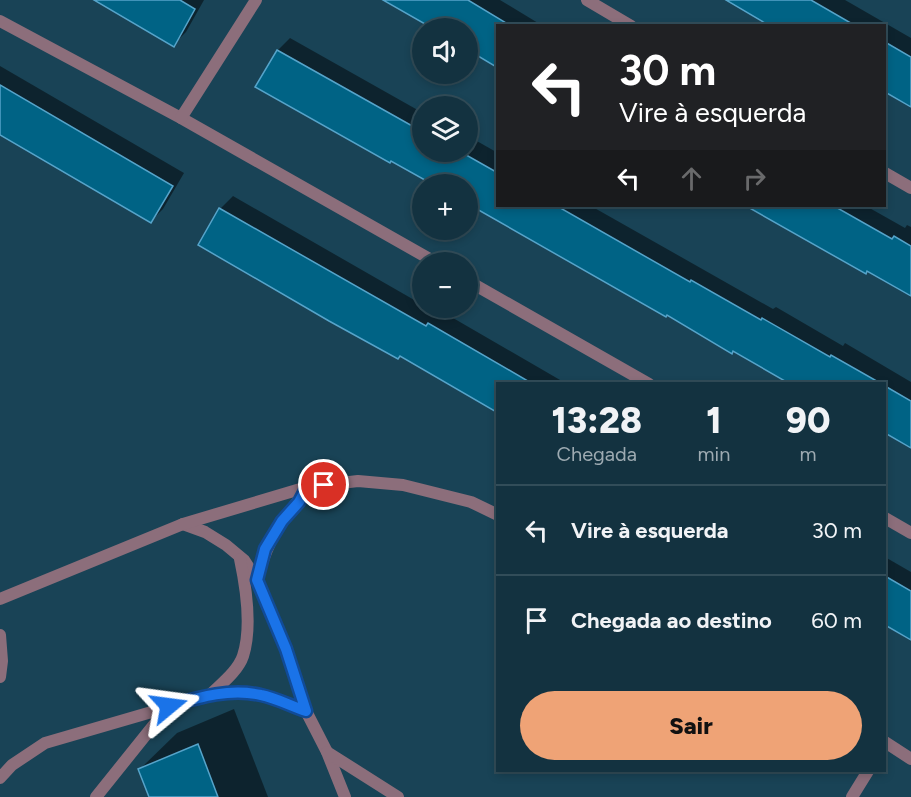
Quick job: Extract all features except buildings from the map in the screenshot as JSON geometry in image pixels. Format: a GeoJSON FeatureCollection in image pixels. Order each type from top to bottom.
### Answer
{"type":"FeatureCollection","features":[{"type":"Feature","properties":{"kind":"street"},"geometry":{"type":"LineString","coordinates":[[181,118],[256,0]]}},
{"type":"Feature","properties":{"kind":"street"},"geometry":{"type":"LineString","coordinates":[[587,0],[627,24]]}},
{"type":"Feature","properties":{"kind":"street"},"geometry":{"type":"LineString","coordinates":[[0,21],[181,118],[417,252]]}},
{"type":"Feature","properties":{"kind":"street"},"geometry":{"type":"LineString","coordinates":[[886,174],[911,188]]}},
{"type":"Feature","properties":{"kind":"street"},"geometry":{"type":"LineString","coordinates":[[478,287],[645,382]]}},
{"type":"Feature","properties":{"kind":"street"},"geometry":{"type":"LineString","coordinates":[[0,599],[183,524],[307,487],[358,481],[403,485],[471,502],[496,514]]}},
{"type":"Feature","properties":{"kind":"street"},"geometry":{"type":"LineString","coordinates":[[257,580],[265,549],[307,487]]}},
{"type":"Feature","properties":{"kind":"street"},"geometry":{"type":"LineString","coordinates":[[886,519],[911,533]]}},
{"type":"Feature","properties":{"kind":"street"},"geometry":{"type":"LineString","coordinates":[[183,524],[205,532],[239,556],[257,580],[286,649],[306,711],[327,752],[345,797]]}},
{"type":"Feature","properties":{"kind":"street"},"geometry":{"type":"LineString","coordinates":[[210,695],[226,680],[243,657],[248,619],[245,580],[239,556]]}},
{"type":"Feature","properties":{"kind":"street"},"geometry":{"type":"LineString","coordinates":[[0,635],[2,661],[0,677]]}},
{"type":"Feature","properties":{"kind":"street"},"geometry":{"type":"LineString","coordinates":[[0,778],[12,765],[45,743],[210,695],[240,693],[262,695],[306,711]]}},
{"type":"Feature","properties":{"kind":"street"},"geometry":{"type":"LineString","coordinates":[[96,797],[169,706]]}},
{"type":"Feature","properties":{"kind":"street"},"geometry":{"type":"LineString","coordinates":[[887,746],[911,759]]}},
{"type":"Feature","properties":{"kind":"street"},"geometry":{"type":"LineString","coordinates":[[327,752],[398,797]]}},
{"type":"Feature","properties":{"kind":"street"},"geometry":{"type":"LineString","coordinates":[[852,797],[867,772]]}},
{"type":"Feature","properties":{"kind":"route"},"geometry":{"type":"LineString","coordinates":[[169,706],[210,695],[240,693],[262,695],[306,711],[286,649],[257,580],[265,549],[282,521],[299,502],[307,487],[324,485]]}}]}
